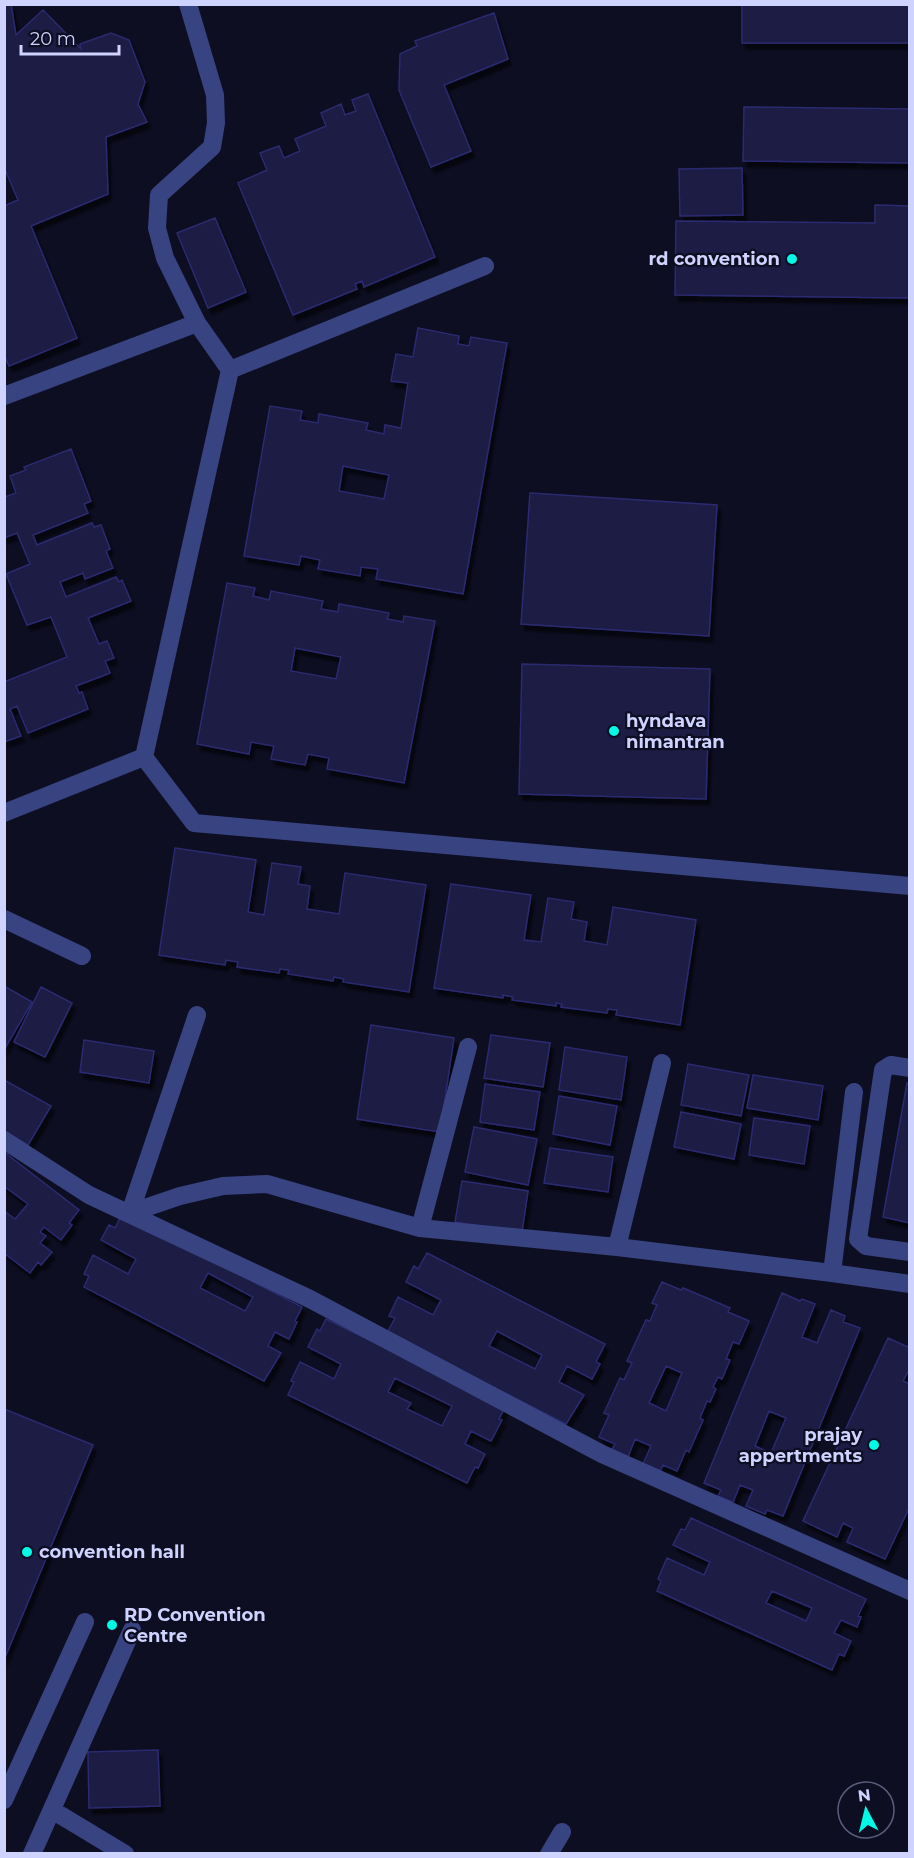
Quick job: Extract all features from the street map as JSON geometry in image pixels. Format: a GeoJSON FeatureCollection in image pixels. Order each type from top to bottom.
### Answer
{"type":"FeatureCollection","features":[{"type":"Feature","properties":{"kind":"street"},"geometry":{"type":"LineString","coordinates":[[144,758],[230,370],[196,323],[165,258],[157,228],[159,195],[212,147],[216,123],[215,95],[188,4]]}},
{"type":"Feature","properties":{"kind":"street"},"geometry":{"type":"LineString","coordinates":[[230,370],[486,266]]}},
{"type":"Feature","properties":{"kind":"street"},"geometry":{"type":"LineString","coordinates":[[4,396],[196,323]]}},
{"type":"Feature","properties":{"kind":"street"},"geometry":{"type":"LineString","coordinates":[[4,813],[144,758]]}},
{"type":"Feature","properties":{"kind":"street"},"geometry":{"type":"LineString","coordinates":[[144,758],[194,823],[909,886]]}},
{"type":"Feature","properties":{"kind":"street"},"geometry":{"type":"LineString","coordinates":[[4,919],[82,956]]}},
{"type":"Feature","properties":{"kind":"street"},"geometry":{"type":"LineString","coordinates":[[129,1213],[197,1015]]}},
{"type":"Feature","properties":{"kind":"street"},"geometry":{"type":"LineString","coordinates":[[420,1228],[468,1047]]}},
{"type":"Feature","properties":{"kind":"street"},"geometry":{"type":"LineString","coordinates":[[617,1247],[662,1063]]}},
{"type":"Feature","properties":{"kind":"street"},"geometry":{"type":"LineString","coordinates":[[909,1068],[891,1065],[883,1070],[858,1239],[866,1246],[909,1252]]}},
{"type":"Feature","properties":{"kind":"street"},"geometry":{"type":"LineString","coordinates":[[832,1273],[854,1092]]}},
{"type":"Feature","properties":{"kind":"street"},"geometry":{"type":"LineString","coordinates":[[4,1140],[89,1195],[310,1299],[602,1454],[909,1591]]}},
{"type":"Feature","properties":{"kind":"street"},"geometry":{"type":"LineString","coordinates":[[129,1213],[223,1186],[267,1184],[420,1228],[617,1247],[909,1284]]}},
{"type":"Feature","properties":{"kind":"street"},"geometry":{"type":"LineString","coordinates":[[4,1800],[85,1622]]}},
{"type":"Feature","properties":{"kind":"street"},"geometry":{"type":"LineString","coordinates":[[32,1854],[132,1630]]}},
{"type":"Feature","properties":{"kind":"street"},"geometry":{"type":"LineString","coordinates":[[51,1810],[125,1854]]}},
{"type":"Feature","properties":{"kind":"street"},"geometry":{"type":"LineString","coordinates":[[549,1854],[562,1832]]}},
{"type":"Feature","properties":{"kind":"building"},"geometry":{"type":"Polygon","coordinates":[[[4,4],[11,4],[16,35],[43,10],[81,49],[80,44],[111,33],[129,40],[145,82],[138,104],[147,122],[106,137],[108,194],[31,226],[77,338],[9,366],[4,354],[4,206],[18,200],[4,167],[4,4]]]}},
{"type":"Feature","properties":{"kind":"building"},"geometry":{"type":"Polygon","coordinates":[[[742,4],[910,4],[910,43],[742,43],[742,4]]]}},
{"type":"Feature","properties":{"kind":"building"},"geometry":{"type":"Polygon","coordinates":[[[494,13],[508,59],[444,85],[471,151],[431,167],[399,90],[400,54],[417,46],[415,41],[494,13]]]}},
{"type":"Feature","properties":{"kind":"building"},"geometry":{"type":"Polygon","coordinates":[[[368,94],[435,257],[364,287],[362,281],[355,284],[357,289],[293,315],[238,183],[267,170],[260,153],[279,146],[284,158],[300,151],[295,139],[326,126],[321,113],[341,104],[345,115],[356,111],[352,100],[368,94]]]}},
{"type":"Feature","properties":{"kind":"building"},"geometry":{"type":"Polygon","coordinates":[[[744,107],[910,109],[910,163],[743,161],[744,107]]]}},
{"type":"Feature","properties":{"kind":"building"},"geometry":{"type":"Polygon","coordinates":[[[742,168],[743,215],[680,216],[679,169],[742,168]]]}},
{"type":"Feature","properties":{"kind":"building","name":"rd convention"},"geometry":{"type":"Polygon","coordinates":[[[875,205],[910,206],[910,298],[675,295],[676,221],[875,223],[875,205]]]}},
{"type":"Feature","properties":{"kind":"building"},"geometry":{"type":"Polygon","coordinates":[[[215,218],[246,292],[208,308],[177,233],[215,218]]]}},
{"type":"Feature","properties":{"kind":"building"},"geometry":{"type":"Polygon","coordinates":[[[418,328],[459,336],[458,344],[469,346],[471,337],[507,343],[463,594],[376,579],[378,569],[361,567],[360,576],[318,569],[320,560],[301,556],[299,565],[244,556],[270,406],[302,411],[300,420],[318,423],[319,414],[368,423],[366,430],[384,434],[385,425],[401,428],[408,383],[391,381],[396,354],[413,357],[418,328]],[[343,466],[339,491],[384,499],[389,475],[343,466]]]}},
{"type":"Feature","properties":{"kind":"building"},"geometry":{"type":"Polygon","coordinates":[[[71,449],[91,501],[84,504],[88,513],[33,535],[37,545],[92,523],[94,527],[101,525],[110,549],[106,551],[113,568],[85,579],[83,573],[60,582],[66,597],[116,577],[119,582],[122,580],[131,601],[88,618],[99,644],[107,641],[114,658],[105,661],[110,673],[76,686],[79,693],[82,692],[88,709],[28,733],[17,706],[10,709],[21,736],[4,742],[4,682],[67,657],[51,617],[27,625],[6,574],[30,564],[17,533],[4,538],[4,496],[16,493],[10,476],[26,470],[24,467],[71,449]]]}},
{"type":"Feature","properties":{"kind":"building"},"geometry":{"type":"Polygon","coordinates":[[[530,493],[717,505],[709,636],[521,624],[530,493]]]}},
{"type":"Feature","properties":{"kind":"building"},"geometry":{"type":"Polygon","coordinates":[[[227,583],[255,588],[253,596],[269,600],[271,591],[323,601],[321,609],[338,612],[339,604],[389,613],[387,619],[403,622],[404,616],[435,621],[404,783],[327,769],[329,758],[308,754],[305,765],[271,759],[274,746],[251,742],[249,754],[197,744],[227,583]],[[295,648],[291,671],[336,679],[341,657],[295,648]]]}},
{"type":"Feature","properties":{"kind":"building","name":"hyndava nimantran"},"geometry":{"type":"Polygon","coordinates":[[[522,664],[710,669],[706,799],[519,794],[522,664]]]}},
{"type":"Feature","properties":{"kind":"building"},"geometry":{"type":"Polygon","coordinates":[[[175,848],[256,860],[248,912],[264,915],[272,863],[301,867],[298,884],[310,886],[307,909],[339,914],[345,873],[426,885],[409,992],[343,982],[344,979],[334,977],[333,981],[288,974],[289,970],[280,969],[279,973],[237,967],[238,962],[226,960],[225,965],[159,955],[175,848]]]}},
{"type":"Feature","properties":{"kind":"building"},"geometry":{"type":"Polygon","coordinates":[[[451,884],[531,895],[524,940],[541,942],[548,898],[574,902],[571,919],[587,922],[584,941],[607,945],[613,907],[696,920],[680,1025],[616,1015],[617,1010],[608,1009],[607,1013],[561,1007],[562,1004],[556,1003],[556,1006],[512,1000],[513,997],[503,995],[503,998],[434,988],[451,884]]]}},
{"type":"Feature","properties":{"kind":"building"},"geometry":{"type":"Polygon","coordinates":[[[4,986],[32,1002],[4,1050],[4,986]]]}},
{"type":"Feature","properties":{"kind":"building"},"geometry":{"type":"Polygon","coordinates":[[[41,987],[72,1003],[45,1057],[14,1042],[41,987]]]}},
{"type":"Feature","properties":{"kind":"building"},"geometry":{"type":"Polygon","coordinates":[[[371,1025],[454,1038],[440,1132],[357,1119],[371,1025]]]}},
{"type":"Feature","properties":{"kind":"building"},"geometry":{"type":"Polygon","coordinates":[[[491,1035],[550,1043],[543,1087],[484,1078],[491,1035]]]}},
{"type":"Feature","properties":{"kind":"building"},"geometry":{"type":"Polygon","coordinates":[[[84,1040],[154,1051],[149,1083],[80,1072],[84,1040]]]}},
{"type":"Feature","properties":{"kind":"building"},"geometry":{"type":"Polygon","coordinates":[[[565,1047],[627,1057],[621,1100],[559,1090],[565,1047]]]}},
{"type":"Feature","properties":{"kind":"building"},"geometry":{"type":"Polygon","coordinates":[[[688,1064],[749,1075],[741,1116],[681,1105],[688,1064]]]}},
{"type":"Feature","properties":{"kind":"building"},"geometry":{"type":"Polygon","coordinates":[[[753,1075],[823,1086],[818,1120],[747,1108],[753,1075]]]}},
{"type":"Feature","properties":{"kind":"building"},"geometry":{"type":"Polygon","coordinates":[[[4,1080],[51,1106],[28,1145],[4,1132],[4,1080]]]}},
{"type":"Feature","properties":{"kind":"building"},"geometry":{"type":"Polygon","coordinates":[[[907,1083],[910,1084],[910,1223],[883,1217],[907,1083]]]}},
{"type":"Feature","properties":{"kind":"building"},"geometry":{"type":"Polygon","coordinates":[[[485,1084],[540,1092],[534,1130],[480,1122],[485,1084]]]}},
{"type":"Feature","properties":{"kind":"building"},"geometry":{"type":"Polygon","coordinates":[[[559,1096],[617,1106],[610,1145],[553,1134],[559,1096]]]}},
{"type":"Feature","properties":{"kind":"building"},"geometry":{"type":"Polygon","coordinates":[[[681,1112],[741,1124],[734,1159],[674,1147],[681,1112]]]}},
{"type":"Feature","properties":{"kind":"building"},"geometry":{"type":"Polygon","coordinates":[[[754,1118],[810,1126],[804,1164],[749,1155],[754,1118]]]}},
{"type":"Feature","properties":{"kind":"building"},"geometry":{"type":"Polygon","coordinates":[[[474,1127],[537,1139],[528,1185],[465,1172],[474,1127]]]}},
{"type":"Feature","properties":{"kind":"building"},"geometry":{"type":"Polygon","coordinates":[[[550,1148],[613,1157],[608,1192],[544,1183],[550,1148]]]}},
{"type":"Feature","properties":{"kind":"building"},"geometry":{"type":"Polygon","coordinates":[[[4,1152],[79,1210],[69,1223],[72,1225],[61,1240],[44,1227],[40,1232],[46,1236],[40,1243],[52,1252],[41,1265],[38,1262],[30,1273],[4,1253],[4,1211],[15,1219],[28,1204],[4,1186],[4,1152]]]}},
{"type":"Feature","properties":{"kind":"building"},"geometry":{"type":"Polygon","coordinates":[[[462,1181],[528,1191],[522,1232],[455,1222],[462,1181]]]}},
{"type":"Feature","properties":{"kind":"building"},"geometry":{"type":"Polygon","coordinates":[[[122,1214],[302,1307],[289,1339],[275,1332],[268,1346],[281,1353],[264,1381],[84,1287],[89,1276],[84,1274],[93,1255],[128,1274],[136,1259],[101,1240],[109,1225],[115,1228],[122,1214]],[[208,1273],[200,1288],[245,1311],[253,1297],[208,1273]]]}},
{"type":"Feature","properties":{"kind":"building"},"geometry":{"type":"Polygon","coordinates":[[[427,1253],[605,1344],[596,1362],[600,1364],[592,1379],[567,1366],[559,1382],[584,1395],[566,1424],[387,1333],[395,1318],[389,1316],[398,1297],[433,1315],[441,1300],[406,1282],[414,1266],[418,1269],[427,1253]],[[497,1331],[489,1346],[535,1369],[542,1355],[497,1331]]]}},
{"type":"Feature","properties":{"kind":"building"},"geometry":{"type":"Polygon","coordinates":[[[662,1282],[681,1290],[683,1288],[730,1308],[728,1312],[749,1321],[739,1344],[733,1342],[726,1359],[730,1360],[722,1379],[718,1377],[713,1387],[716,1389],[710,1402],[707,1401],[700,1418],[703,1420],[689,1452],[686,1450],[677,1471],[663,1465],[660,1471],[643,1464],[651,1446],[635,1439],[628,1457],[612,1450],[615,1444],[599,1437],[609,1415],[604,1413],[620,1378],[624,1380],[632,1363],[627,1361],[646,1320],[650,1321],[657,1305],[652,1303],[662,1282]],[[666,1366],[649,1403],[666,1411],[682,1373],[666,1366]]]}},
{"type":"Feature","properties":{"kind":"building"},"geometry":{"type":"Polygon","coordinates":[[[782,1293],[800,1301],[802,1299],[815,1304],[802,1337],[817,1343],[831,1310],[845,1316],[843,1322],[860,1328],[783,1516],[767,1510],[765,1514],[746,1506],[753,1490],[740,1485],[733,1502],[718,1496],[721,1490],[704,1483],[782,1293]],[[769,1411],[755,1446],[771,1453],[786,1418],[769,1411]]]}},
{"type":"Feature","properties":{"kind":"building"},"geometry":{"type":"Polygon","coordinates":[[[326,1319],[505,1407],[499,1419],[502,1420],[491,1441],[471,1431],[465,1444],[485,1454],[467,1483],[288,1395],[294,1382],[291,1381],[300,1362],[334,1379],[341,1364],[308,1347],[317,1329],[320,1331],[326,1319]],[[395,1378],[388,1392],[411,1403],[407,1409],[442,1426],[452,1406],[395,1378]]]}},
{"type":"Feature","properties":{"kind":"building","name":"prajay appertments"},"geometry":{"type":"Polygon","coordinates":[[[888,1338],[910,1348],[910,1368],[903,1381],[910,1384],[910,1506],[885,1559],[847,1542],[853,1528],[843,1523],[837,1537],[803,1521],[888,1338]]]}},
{"type":"Feature","properties":{"kind":"building","name":"convention hall"},"geometry":{"type":"Polygon","coordinates":[[[4,1409],[93,1445],[4,1660],[4,1409]]]}},
{"type":"Feature","properties":{"kind":"building"},"geometry":{"type":"Polygon","coordinates":[[[691,1518],[866,1599],[858,1616],[861,1617],[857,1627],[841,1620],[834,1633],[851,1641],[844,1656],[839,1654],[832,1670],[657,1591],[661,1581],[658,1579],[667,1558],[704,1575],[710,1562],[673,1545],[681,1529],[685,1530],[691,1518]],[[772,1591],[766,1603],[806,1621],[812,1608],[772,1591]]]}},
{"type":"Feature","properties":{"kind":"building"},"geometry":{"type":"Polygon","coordinates":[[[158,1750],[160,1806],[89,1808],[88,1752],[158,1750]]]}},
{"type":"Feature","properties":{"kind":"place","name":"rd convention"},"geometry":{"type":"Point","coordinates":[792,259]}},
{"type":"Feature","properties":{"kind":"place","name":"hyndava nimantran"},"geometry":{"type":"Point","coordinates":[614,731]}},
{"type":"Feature","properties":{"kind":"place","name":"prajay appertments"},"geometry":{"type":"Point","coordinates":[874,1445]}},
{"type":"Feature","properties":{"kind":"place","name":"convention hall"},"geometry":{"type":"Point","coordinates":[27,1552]}},
{"type":"Feature","properties":{"kind":"place","name":"RD Convention Centre"},"geometry":{"type":"Point","coordinates":[112,1625]}}]}
